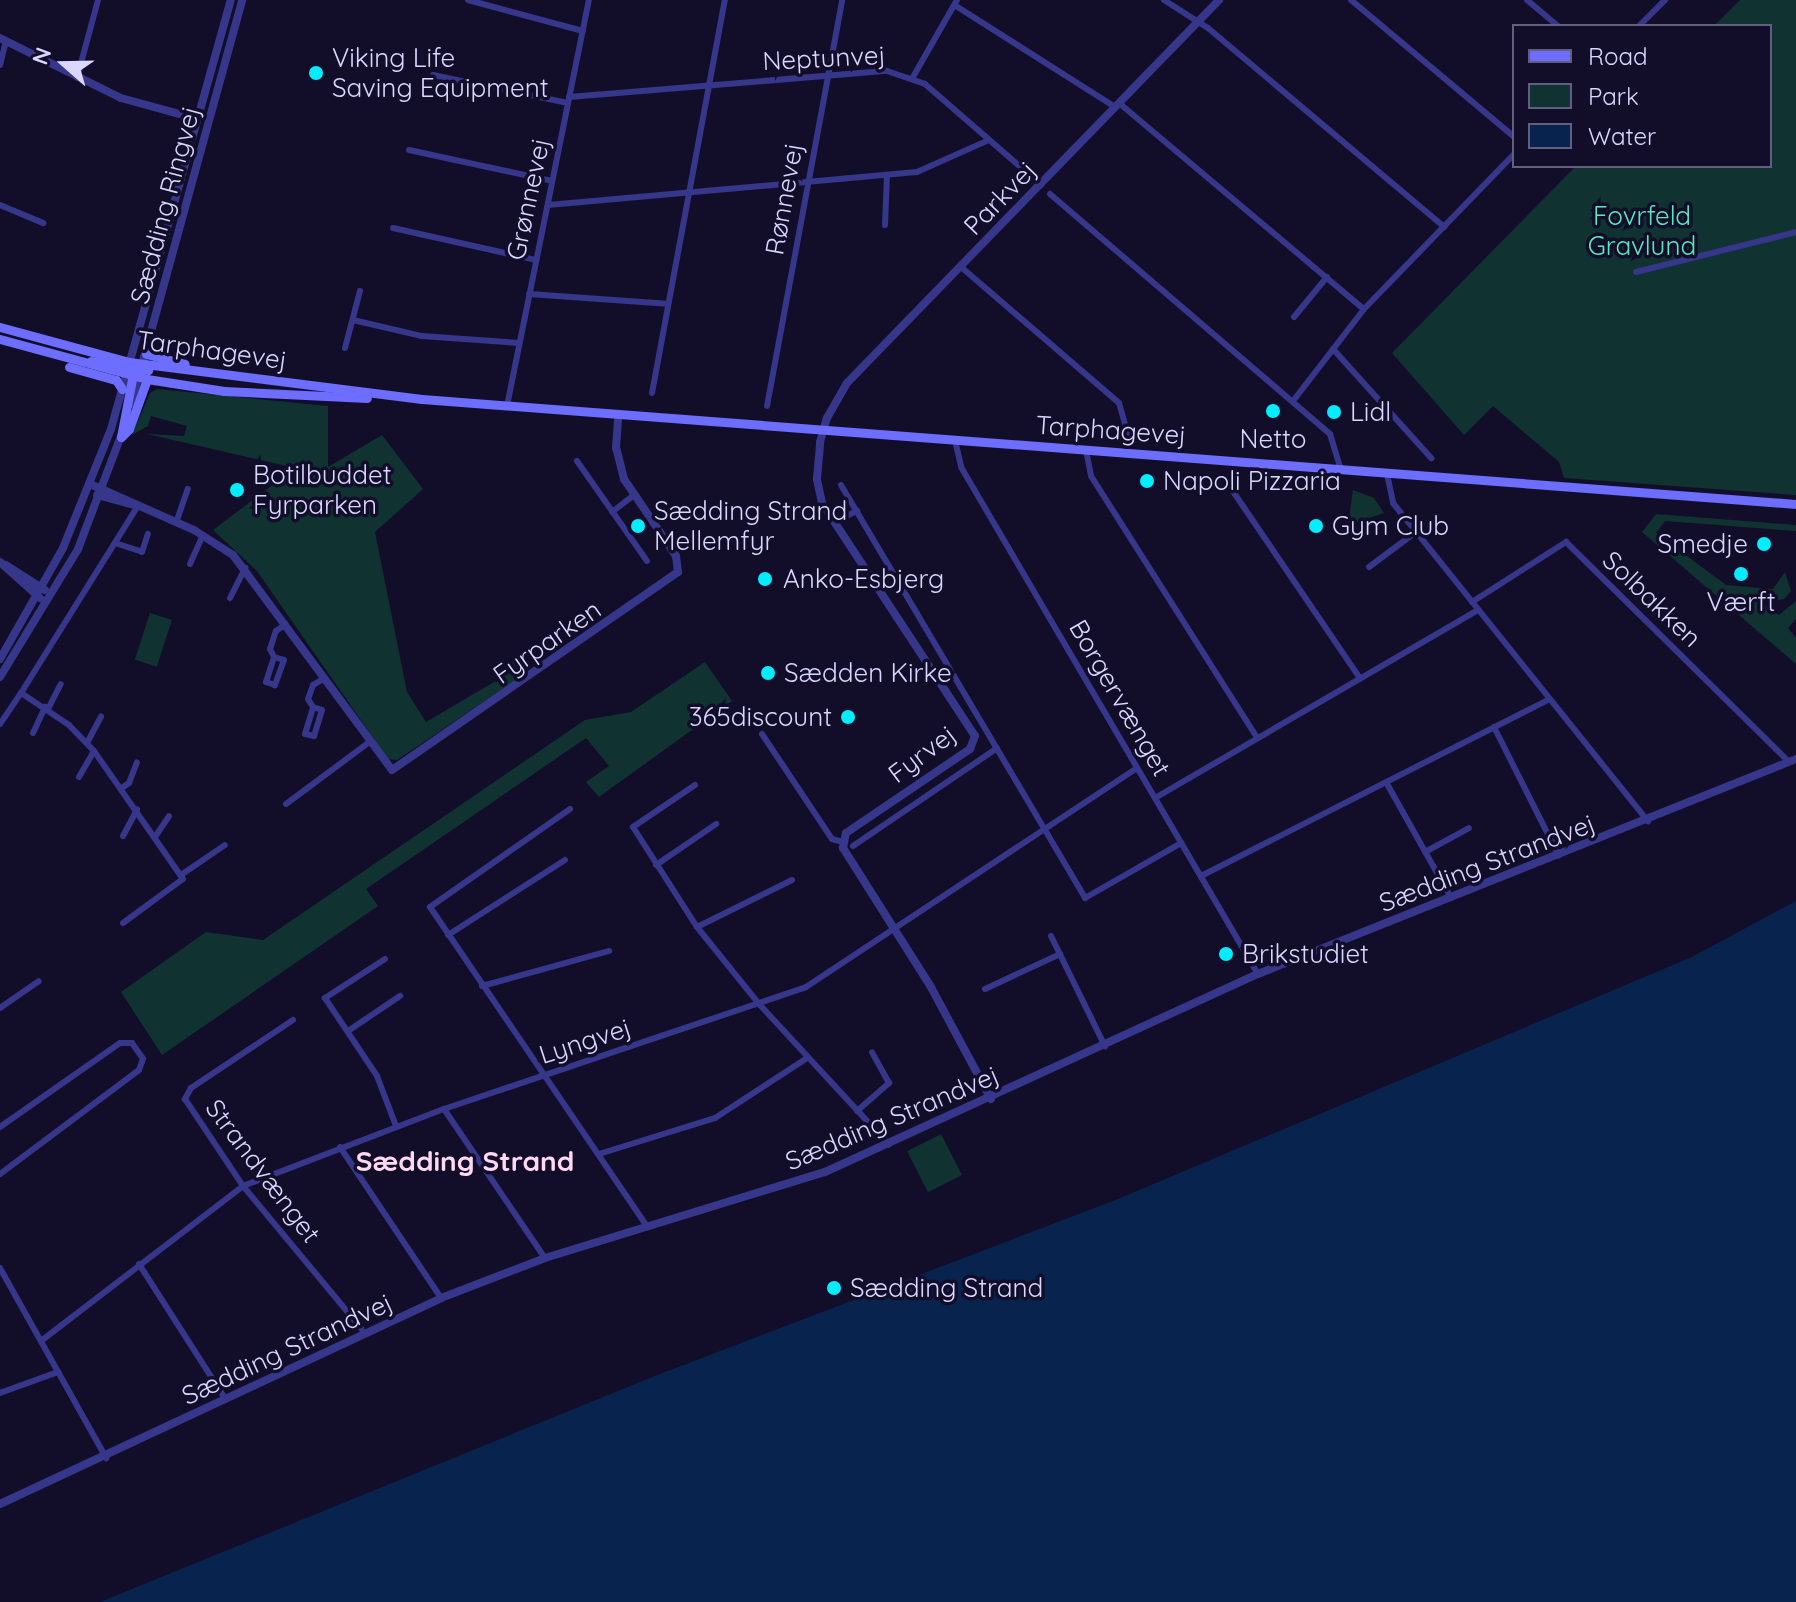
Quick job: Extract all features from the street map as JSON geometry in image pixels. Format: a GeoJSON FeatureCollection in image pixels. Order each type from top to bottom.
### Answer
{"type":"FeatureCollection","features":[{"type":"Feature","properties":{"kind":"main road","name":"Tarphagevej"},"geometry":{"type":"LineString","coordinates":[[0,327],[136,370]]}},
{"type":"Feature","properties":{"kind":"main road","name":"Tarphagevej"},"geometry":{"type":"LineString","coordinates":[[0,339],[38,353],[136,370],[224,391],[422,399]]}},
{"type":"Feature","properties":{"kind":"main road"},"geometry":{"type":"LineString","coordinates":[[38,353],[46,360],[116,380],[122,389]]}},
{"type":"Feature","properties":{"kind":"main road"},"geometry":{"type":"LineString","coordinates":[[136,370],[226,375]]}},
{"type":"Feature","properties":{"kind":"main road"},"geometry":{"type":"LineString","coordinates":[[136,370],[206,378],[226,375]]}},
{"type":"Feature","properties":{"kind":"main road"},"geometry":{"type":"LineString","coordinates":[[121,437],[129,429],[136,370]]}},
{"type":"Feature","properties":{"kind":"main road"},"geometry":{"type":"LineString","coordinates":[[121,437],[136,370]]}},
{"type":"Feature","properties":{"kind":"main road","name":"Tarphagevej"},"geometry":{"type":"LineString","coordinates":[[226,375],[422,399],[618,417],[1796,504]]}},
{"type":"Feature","properties":{"kind":"street"},"geometry":{"type":"LineString","coordinates":[[77,79],[98,0]]}},
{"type":"Feature","properties":{"kind":"street","name":"Sædding Ringvej"},"geometry":{"type":"LineString","coordinates":[[136,370],[194,118],[231,0]]}},
{"type":"Feature","properties":{"kind":"street","name":"Sædding Ringvej"},"geometry":{"type":"LineString","coordinates":[[0,659],[40,592],[89,488],[122,389],[136,370],[242,0]]}},
{"type":"Feature","properties":{"kind":"street"},"geometry":{"type":"LineString","coordinates":[[468,0],[583,31]]}},
{"type":"Feature","properties":{"kind":"street","name":"Grønnevej"},"geometry":{"type":"LineString","coordinates":[[507,406],[589,0]]}},
{"type":"Feature","properties":{"kind":"street"},"geometry":{"type":"LineString","coordinates":[[652,393],[725,0]]}},
{"type":"Feature","properties":{"kind":"street","name":"Rønnevej"},"geometry":{"type":"LineString","coordinates":[[767,406],[842,0]]}},
{"type":"Feature","properties":{"kind":"street"},"geometry":{"type":"LineString","coordinates":[[1164,0],[1198,22],[1444,227]]}},
{"type":"Feature","properties":{"kind":"street","name":"Parkvej"},"geometry":{"type":"LineString","coordinates":[[822,433],[847,383],[1219,0]]}},
{"type":"Feature","properties":{"kind":"street"},"geometry":{"type":"LineString","coordinates":[[1351,0],[1512,135]]}},
{"type":"Feature","properties":{"kind":"street"},"geometry":{"type":"LineString","coordinates":[[1527,0],[1556,24]]}},
{"type":"Feature","properties":{"kind":"street"},"geometry":{"type":"LineString","coordinates":[[1641,24],[1665,0]]}},
{"type":"Feature","properties":{"kind":"street"},"geometry":{"type":"LineString","coordinates":[[913,77],[956,3],[1117,105],[1364,309]]}},
{"type":"Feature","properties":{"kind":"street"},"geometry":{"type":"LineString","coordinates":[[0,65],[3,40],[121,98],[208,122]]}},
{"type":"Feature","properties":{"kind":"street","name":"Neptunvej"},"geometry":{"type":"LineString","coordinates":[[433,75],[569,100],[887,71],[913,77],[1041,185]]}},
{"type":"Feature","properties":{"kind":"street"},"geometry":{"type":"LineString","coordinates":[[548,205],[917,172],[989,140]]}},
{"type":"Feature","properties":{"kind":"street"},"geometry":{"type":"LineString","coordinates":[[409,150],[552,181]]}},
{"type":"Feature","properties":{"kind":"street"},"geometry":{"type":"LineString","coordinates":[[1293,401],[1364,309],[1512,156]]}},
{"type":"Feature","properties":{"kind":"street"},"geometry":{"type":"LineString","coordinates":[[885,225],[887,176]]}},
{"type":"Feature","properties":{"kind":"street"},"geometry":{"type":"LineString","coordinates":[[1050,194],[1330,434],[1341,469]]}},
{"type":"Feature","properties":{"kind":"street"},"geometry":{"type":"LineString","coordinates":[[0,205],[43,223]]}},
{"type":"Feature","properties":{"kind":"street"},"geometry":{"type":"LineString","coordinates":[[393,228],[536,260]]}},
{"type":"Feature","properties":{"kind":"street"},"geometry":{"type":"LineString","coordinates":[[1636,272],[1796,232]]}},
{"type":"Feature","properties":{"kind":"street"},"geometry":{"type":"LineString","coordinates":[[961,267],[1119,403],[1128,435]]}},
{"type":"Feature","properties":{"kind":"street"},"geometry":{"type":"LineString","coordinates":[[1294,317],[1327,277]]}},
{"type":"Feature","properties":{"kind":"street"},"geometry":{"type":"LineString","coordinates":[[345,348],[360,291]]}},
{"type":"Feature","properties":{"kind":"street"},"geometry":{"type":"LineString","coordinates":[[529,294],[667,304]]}},
{"type":"Feature","properties":{"kind":"street"},"geometry":{"type":"LineString","coordinates":[[353,320],[422,336],[519,343]]}},
{"type":"Feature","properties":{"kind":"street"},"geometry":{"type":"LineString","coordinates":[[1333,349],[1431,458]]}},
{"type":"Feature","properties":{"kind":"street","name":"Fyrparken"},"geometry":{"type":"LineString","coordinates":[[89,488],[203,535],[245,568],[384,767],[399,769],[675,577],[676,556],[634,495],[617,462],[618,417]]}},
{"type":"Feature","properties":{"kind":"street","name":"Fyrvej"},"geometry":{"type":"LineString","coordinates":[[822,433],[817,479],[822,503],[975,736],[970,749],[867,818],[843,842]]}},
{"type":"Feature","properties":{"kind":"street"},"geometry":{"type":"LineString","coordinates":[[0,677],[50,598],[101,492],[121,437]]}},
{"type":"Feature","properties":{"kind":"street","name":"Borgervænget"},"geometry":{"type":"LineString","coordinates":[[955,440],[961,467],[1258,974]]}},
{"type":"Feature","properties":{"kind":"street"},"geometry":{"type":"LineString","coordinates":[[1086,450],[1091,476],[1257,738]]}},
{"type":"Feature","properties":{"kind":"street"},"geometry":{"type":"LineString","coordinates":[[577,461],[647,561]]}},
{"type":"Feature","properties":{"kind":"street"},"geometry":{"type":"LineString","coordinates":[[1387,474],[1393,503],[1648,821]]}},
{"type":"Feature","properties":{"kind":"street"},"geometry":{"type":"LineString","coordinates":[[1228,484],[1360,678]]}},
{"type":"Feature","properties":{"kind":"street"},"geometry":{"type":"LineString","coordinates":[[841,485],[1085,898],[1181,843]]}},
{"type":"Feature","properties":{"kind":"street"},"geometry":{"type":"LineString","coordinates":[[176,523],[188,489]]}},
{"type":"Feature","properties":{"kind":"street"},"geometry":{"type":"LineString","coordinates":[[612,512],[634,495]]}},
{"type":"Feature","properties":{"kind":"street"},"geometry":{"type":"LineString","coordinates":[[0,724],[138,506]]}},
{"type":"Feature","properties":{"kind":"street"},"geometry":{"type":"LineString","coordinates":[[835,522],[857,511]]}},
{"type":"Feature","properties":{"kind":"street"},"geometry":{"type":"LineString","coordinates":[[1369,567],[1416,532]]}},
{"type":"Feature","properties":{"kind":"street"},"geometry":{"type":"LineString","coordinates":[[115,543],[142,552],[148,534]]}},
{"type":"Feature","properties":{"kind":"street"},"geometry":{"type":"LineString","coordinates":[[190,564],[203,535]]}},
{"type":"Feature","properties":{"kind":"street","name":"Solbakken"},"geometry":{"type":"LineString","coordinates":[[1472,602],[1566,542],[1793,760]]}},
{"type":"Feature","properties":{"kind":"street"},"geometry":{"type":"LineString","coordinates":[[1,562],[50,598]]}},
{"type":"Feature","properties":{"kind":"street"},"geometry":{"type":"LineString","coordinates":[[230,598],[245,568]]}},
{"type":"Feature","properties":{"kind":"street"},"geometry":{"type":"LineString","coordinates":[[1155,798],[1478,610]]}},
{"type":"Feature","properties":{"kind":"street"},"geometry":{"type":"LineString","coordinates":[[274,657],[270,649],[276,631],[286,624]]}},
{"type":"Feature","properties":{"kind":"street"},"geometry":{"type":"LineString","coordinates":[[313,707],[308,699],[313,685],[323,679]]}},
{"type":"Feature","properties":{"kind":"street"},"geometry":{"type":"LineString","coordinates":[[33,733],[61,684]]}},
{"type":"Feature","properties":{"kind":"street"},"geometry":{"type":"LineString","coordinates":[[21,693],[46,708],[94,751],[183,879],[123,923]]}},
{"type":"Feature","properties":{"kind":"street"},"geometry":{"type":"LineString","coordinates":[[1201,876],[1550,699]]}},
{"type":"Feature","properties":{"kind":"street"},"geometry":{"type":"LineString","coordinates":[[87,743],[101,717]]}},
{"type":"Feature","properties":{"kind":"street"},"geometry":{"type":"LineString","coordinates":[[1494,727],[1559,856]]}},
{"type":"Feature","properties":{"kind":"street"},"geometry":{"type":"LineString","coordinates":[[762,734],[832,839],[843,842],[845,853],[895,931],[991,1099]]}},
{"type":"Feature","properties":{"kind":"street"},"geometry":{"type":"LineString","coordinates":[[286,804],[368,743]]}},
{"type":"Feature","properties":{"kind":"street"},"geometry":{"type":"LineString","coordinates":[[853,846],[997,748]]}},
{"type":"Feature","properties":{"kind":"street"},"geometry":{"type":"LineString","coordinates":[[79,777],[94,751]]}},
{"type":"Feature","properties":{"kind":"street","name":"Sædding Strandvej"},"geometry":{"type":"LineString","coordinates":[[0,1504],[106,1458],[441,1298],[545,1258],[825,1172],[991,1099],[1258,974],[1648,821],[1793,760]]}},
{"type":"Feature","properties":{"kind":"street"},"geometry":{"type":"LineString","coordinates":[[122,788],[129,783],[137,762]]}},
{"type":"Feature","properties":{"kind":"street","name":"Lyngvej"},"geometry":{"type":"LineString","coordinates":[[41,1341],[243,1186],[444,1109],[760,1005],[831,974],[1137,768]]}},
{"type":"Feature","properties":{"kind":"street"},"geometry":{"type":"LineString","coordinates":[[1386,782],[1451,898]]}},
{"type":"Feature","properties":{"kind":"street"},"geometry":{"type":"LineString","coordinates":[[695,785],[633,827],[697,927],[760,1005],[889,1145]]}},
{"type":"Feature","properties":{"kind":"street"},"geometry":{"type":"LineString","coordinates":[[570,809],[430,907],[647,1226]]}},
{"type":"Feature","properties":{"kind":"street"},"geometry":{"type":"LineString","coordinates":[[123,836],[137,810]]}},
{"type":"Feature","properties":{"kind":"street"},"geometry":{"type":"LineString","coordinates":[[155,837],[169,816]]}},
{"type":"Feature","properties":{"kind":"street"},"geometry":{"type":"LineString","coordinates":[[867,818],[875,830]]}},
{"type":"Feature","properties":{"kind":"street"},"geometry":{"type":"LineString","coordinates":[[656,865],[716,824]]}},
{"type":"Feature","properties":{"kind":"street"},"geometry":{"type":"LineString","coordinates":[[1425,852],[1469,828]]}},
{"type":"Feature","properties":{"kind":"street"},"geometry":{"type":"LineString","coordinates":[[181,875],[225,845]]}},
{"type":"Feature","properties":{"kind":"street"},"geometry":{"type":"LineString","coordinates":[[448,935],[565,860]]}},
{"type":"Feature","properties":{"kind":"street"},"geometry":{"type":"LineString","coordinates":[[697,927],[792,880]]}},
{"type":"Feature","properties":{"kind":"street"},"geometry":{"type":"LineString","coordinates":[[1051,936],[1105,1046]]}},
{"type":"Feature","properties":{"kind":"street"},"geometry":{"type":"LineString","coordinates":[[482,986],[609,951]]}},
{"type":"Feature","properties":{"kind":"street"},"geometry":{"type":"LineString","coordinates":[[985,989],[1060,954]]}},
{"type":"Feature","properties":{"kind":"street"},"geometry":{"type":"LineString","coordinates":[[385,959],[325,998],[377,1076],[396,1126]]}},
{"type":"Feature","properties":{"kind":"street"},"geometry":{"type":"LineString","coordinates":[[0,1008],[39,981]]}},
{"type":"Feature","properties":{"kind":"street"},"geometry":{"type":"LineString","coordinates":[[348,1031],[400,996]]}},
{"type":"Feature","properties":{"kind":"street","name":"Strandvænget"},"geometry":{"type":"LineString","coordinates":[[293,1020],[186,1094],[243,1186],[366,1334]]}},
{"type":"Feature","properties":{"kind":"street"},"geometry":{"type":"LineString","coordinates":[[0,1127],[120,1043],[132,1043],[143,1059],[139,1070],[0,1174]]}},
{"type":"Feature","properties":{"kind":"street"},"geometry":{"type":"LineString","coordinates":[[857,1111],[889,1083],[872,1052]]}},
{"type":"Feature","properties":{"kind":"street"},"geometry":{"type":"LineString","coordinates":[[599,1154],[715,1118],[807,1058]]}},
{"type":"Feature","properties":{"kind":"street"},"geometry":{"type":"LineString","coordinates":[[444,1109],[545,1258]]}},
{"type":"Feature","properties":{"kind":"street"},"geometry":{"type":"LineString","coordinates":[[340,1147],[441,1298]]}},
{"type":"Feature","properties":{"kind":"street"},"geometry":{"type":"LineString","coordinates":[[139,1264],[226,1400]]}},
{"type":"Feature","properties":{"kind":"street"},"geometry":{"type":"LineString","coordinates":[[0,1268],[106,1458]]}},
{"type":"Feature","properties":{"kind":"street"},"geometry":{"type":"LineString","coordinates":[[0,1291],[10,1286]]}},
{"type":"Feature","properties":{"kind":"street"},"geometry":{"type":"LineString","coordinates":[[0,1393],[58,1372]]}},
{"type":"Feature","properties":{"kind":"green space","name":"Fovrfeld Gravlund"},"geometry":{"type":"Polygon","coordinates":[[[1740,0],[1796,0],[1796,495],[1564,478],[1559,462],[1493,406],[1464,435],[1392,353],[1574,168],[1772,168],[1772,24],[1716,24],[1740,0]]]}},
{"type":"Feature","properties":{"kind":"green space"},"geometry":{"type":"Polygon","coordinates":[[[157,389],[328,406],[328,467],[382,435],[423,489],[375,532],[407,692],[426,722],[506,675],[503,662],[522,662],[528,672],[397,760],[388,759],[257,571],[213,530],[295,468],[147,434],[184,436],[187,426],[151,416],[148,426],[132,435],[150,393],[157,389]]]}},
{"type":"Feature","properties":{"kind":"green space"},"geometry":{"type":"Polygon","coordinates":[[[1353,490],[1374,498],[1384,513],[1348,525],[1353,490]]]}},
{"type":"Feature","properties":{"kind":"green space"},"geometry":{"type":"Polygon","coordinates":[[[1656,514],[1796,525],[1796,531],[1665,521],[1656,533],[1726,585],[1773,589],[1785,572],[1791,591],[1784,599],[1761,603],[1779,615],[1796,601],[1796,619],[1788,628],[1796,638],[1796,664],[1642,532],[1656,514]]]}},
{"type":"Feature","properties":{"kind":"green space"},"geometry":{"type":"Polygon","coordinates":[[[150,613],[172,620],[157,667],[135,660],[150,613]]]}},
{"type":"Feature","properties":{"kind":"green space"},"geometry":{"type":"Polygon","coordinates":[[[705,662],[732,701],[599,797],[586,782],[609,766],[586,738],[366,889],[378,906],[162,1055],[121,992],[206,932],[263,940],[585,720],[631,712],[705,662]]]}},
{"type":"Feature","properties":{"kind":"green space"},"geometry":{"type":"Polygon","coordinates":[[[941,1134],[962,1175],[928,1192],[907,1151],[941,1134]]]}},
{"type":"Feature","properties":{"kind":"water"},"geometry":{"type":"Polygon","coordinates":[[[1796,901],[1796,1602],[100,1602],[655,1376],[1118,1199],[1692,957],[1796,901]]]}},
{"type":"Feature","properties":{"kind":"place","name":"Viking Life Saving Equipment"},"geometry":{"type":"Point","coordinates":[316,73]}},
{"type":"Feature","properties":{"kind":"place","name":"Netto"},"geometry":{"type":"Point","coordinates":[1273,411]}},
{"type":"Feature","properties":{"kind":"place","name":"Lidl"},"geometry":{"type":"Point","coordinates":[1334,412]}},
{"type":"Feature","properties":{"kind":"place","name":"Napoli Pizzaria"},"geometry":{"type":"Point","coordinates":[1147,481]}},
{"type":"Feature","properties":{"kind":"place","name":"Botilbuddet Fyrparken"},"geometry":{"type":"Point","coordinates":[237,490]}},
{"type":"Feature","properties":{"kind":"place","name":"Sædding Strand Mellemfyr"},"geometry":{"type":"Point","coordinates":[638,526]}},
{"type":"Feature","properties":{"kind":"place","name":"Gym Club"},"geometry":{"type":"Point","coordinates":[1316,526]}},
{"type":"Feature","properties":{"kind":"place","name":"Smedje"},"geometry":{"type":"Point","coordinates":[1764,544]}},
{"type":"Feature","properties":{"kind":"place","name":"Værft"},"geometry":{"type":"Point","coordinates":[1741,574]}},
{"type":"Feature","properties":{"kind":"place","name":"Anko-Esbjerg"},"geometry":{"type":"Point","coordinates":[765,579]}},
{"type":"Feature","properties":{"kind":"place","name":"Sædden Kirke"},"geometry":{"type":"Point","coordinates":[768,673]}},
{"type":"Feature","properties":{"kind":"place","name":"365discount"},"geometry":{"type":"Point","coordinates":[848,717]}},
{"type":"Feature","properties":{"kind":"place","name":"Brikstudiet"},"geometry":{"type":"Point","coordinates":[1226,954]}},
{"type":"Feature","properties":{"kind":"place","name":"Sædding Strand"},"geometry":{"type":"Point","coordinates":[834,1288]}},
{"type":"Feature","properties":{"kind":"district","name":"Sædding Strand"},"geometry":{"type":"Point","coordinates":[465,1161]}}]}
